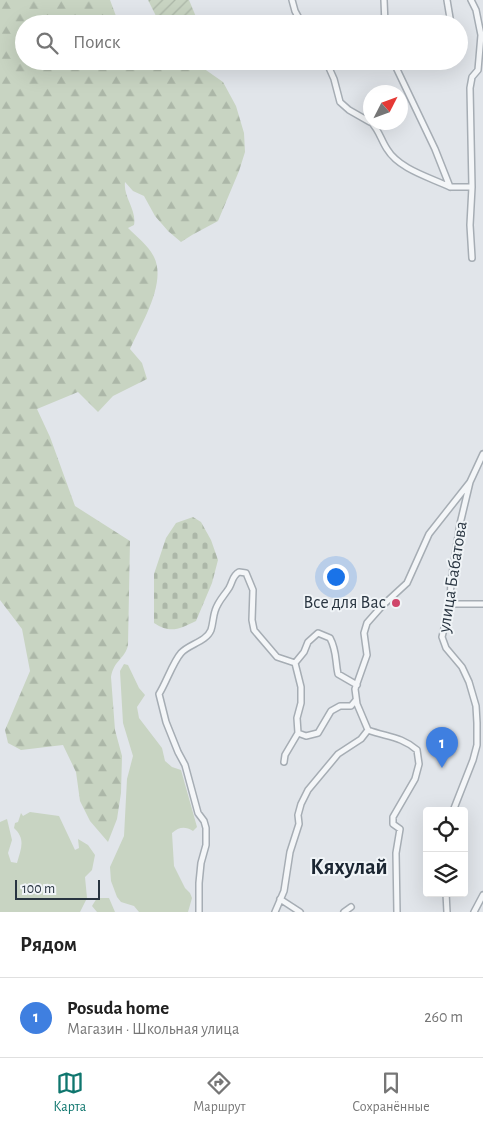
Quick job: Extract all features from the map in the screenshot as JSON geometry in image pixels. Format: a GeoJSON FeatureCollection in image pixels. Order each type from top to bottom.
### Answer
{"type":"FeatureCollection","features":[{"type":"Feature","properties":{"kind":"street"},"geometry":{"type":"LineString","coordinates":[[292,0],[298,15]]}},
{"type":"Feature","properties":{"kind":"street"},"geometry":{"type":"LineString","coordinates":[[384,0],[385,15]]}},
{"type":"Feature","properties":{"kind":"street"},"geometry":{"type":"LineString","coordinates":[[447,0],[450,15]]}},
{"type":"Feature","properties":{"kind":"street"},"geometry":{"type":"LineString","coordinates":[[471,0],[476,10],[481,35],[480,70],[472,77],[470,88],[472,187],[470,226],[472,258]]}},
{"type":"Feature","properties":{"kind":"street"},"geometry":{"type":"LineString","coordinates":[[330,70],[340,102],[349,110],[363,118]]}},
{"type":"Feature","properties":{"kind":"street"},"geometry":{"type":"LineString","coordinates":[[397,70],[435,149],[450,187]]}},
{"type":"Feature","properties":{"kind":"street"},"geometry":{"type":"LineString","coordinates":[[377,130],[387,149],[399,163],[450,187],[472,187]]}},
{"type":"Feature","properties":{"kind":"street","name":"улица Бабатова"},"geometry":{"type":"LineString","coordinates":[[455,807],[474,760],[477,734],[476,706],[469,682],[462,667],[443,643],[443,633],[450,604],[460,524],[470,482],[483,454]]}},
{"type":"Feature","properties":{"kind":"street"},"geometry":{"type":"LineString","coordinates":[[368,730],[356,700],[355,689],[367,655],[364,633],[367,623],[407,583],[429,534],[470,482]]}},
{"type":"Feature","properties":{"kind":"street"},"geometry":{"type":"LineString","coordinates":[[199,912],[199,883],[201,862],[206,845],[206,828],[198,812],[185,765],[166,722],[159,694],[174,663],[182,652],[210,632],[220,597],[229,587],[234,576],[239,572],[246,573],[251,586],[254,630],[277,657],[295,663]]}},
{"type":"Feature","properties":{"kind":"street"},"geometry":{"type":"LineString","coordinates":[[450,604],[483,604]]}},
{"type":"Feature","properties":{"kind":"street"},"geometry":{"type":"LineString","coordinates":[[295,663],[304,652],[308,642],[318,634],[330,638],[336,648],[335,661],[338,674],[357,686]]}},
{"type":"Feature","properties":{"kind":"street"},"geometry":{"type":"LineString","coordinates":[[284,762],[285,755],[298,733],[297,718],[301,703],[301,687],[295,663]]}},
{"type":"Feature","properties":{"kind":"street"},"geometry":{"type":"LineString","coordinates":[[298,733],[306,736],[318,733],[331,711],[340,706],[351,706],[356,700]]}},
{"type":"Feature","properties":{"kind":"street"},"geometry":{"type":"LineString","coordinates":[[275,912],[284,891],[290,852],[299,824],[300,804],[308,790],[338,754],[361,739],[368,730]]}},
{"type":"Feature","properties":{"kind":"street"},"geometry":{"type":"LineString","coordinates":[[368,730],[396,736],[417,750],[419,758],[415,779],[393,817],[393,824],[400,829],[396,853],[397,912]]}},
{"type":"Feature","properties":{"kind":"street"},"geometry":{"type":"LineString","coordinates":[[474,912],[483,895]]}},
{"type":"Feature","properties":{"kind":"street"},"geometry":{"type":"LineString","coordinates":[[446,897],[447,912]]}},
{"type":"Feature","properties":{"kind":"street"},"geometry":{"type":"LineString","coordinates":[[280,899],[300,912]]}},
{"type":"Feature","properties":{"kind":"street"},"geometry":{"type":"LineString","coordinates":[[344,912],[351,907]]}},
{"type":"Feature","properties":{"kind":"green space"},"geometry":{"type":"Polygon","coordinates":[[[0,0],[110,0],[116,15],[15,15],[15,70],[206,70],[223,82],[236,106],[244,133],[245,152],[218,221],[181,242],[155,216],[144,196],[133,191],[125,182],[126,193],[134,214],[134,225],[128,228],[149,249],[157,267],[155,291],[146,316],[130,349],[142,363],[147,379],[113,396],[98,412],[78,392],[37,409],[50,437],[75,506],[130,541],[128,645],[125,654],[114,667],[111,677],[115,730],[122,756],[121,793],[117,819],[108,842],[90,821],[80,801],[76,772],[63,745],[21,750],[8,743],[5,730],[30,671],[22,629],[0,600],[0,0]]]}},
{"type":"Feature","properties":{"kind":"green space"},"geometry":{"type":"Polygon","coordinates":[[[148,0],[189,0],[195,15],[156,15],[148,0]]]}},
{"type":"Feature","properties":{"kind":"green space"},"geometry":{"type":"Polygon","coordinates":[[[193,517],[201,522],[211,540],[218,560],[212,583],[196,621],[180,628],[165,628],[154,623],[154,574],[166,538],[176,523],[193,517]]]}},
{"type":"Feature","properties":{"kind":"green space"},"geometry":{"type":"Polygon","coordinates":[[[124,664],[128,665],[139,688],[145,695],[137,707],[139,718],[162,748],[165,761],[172,767],[181,770],[197,827],[193,831],[182,828],[172,833],[174,866],[192,898],[188,912],[139,912],[134,906],[121,902],[111,881],[110,867],[124,836],[127,779],[133,756],[123,723],[120,671],[124,664]]]}},
{"type":"Feature","properties":{"kind":"green space"},"geometry":{"type":"Polygon","coordinates":[[[30,812],[59,816],[75,850],[79,848],[78,839],[88,845],[95,855],[92,870],[85,877],[87,898],[80,912],[0,912],[0,822],[7,819],[12,840],[8,853],[11,862],[17,863],[22,844],[18,832],[14,828],[15,823],[18,822],[21,813],[23,816],[30,812]]]}},
{"type":"Feature","properties":{"kind":"green space"},"geometry":{"type":"Polygon","coordinates":[[[97,898],[109,898],[115,912],[97,912],[92,906],[97,898]]]}},
{"type":"Feature","properties":{"kind":"place","name":"Все для Вас"},"geometry":{"type":"Point","coordinates":[396,603]}},
{"type":"Feature","properties":{"kind":"place","name":"Posuda home"},"geometry":{"type":"Point","coordinates":[442,768]}},
{"type":"Feature","properties":{"kind":"district","name":"Кяхулай"},"geometry":{"type":"Point","coordinates":[349,867]}}]}
